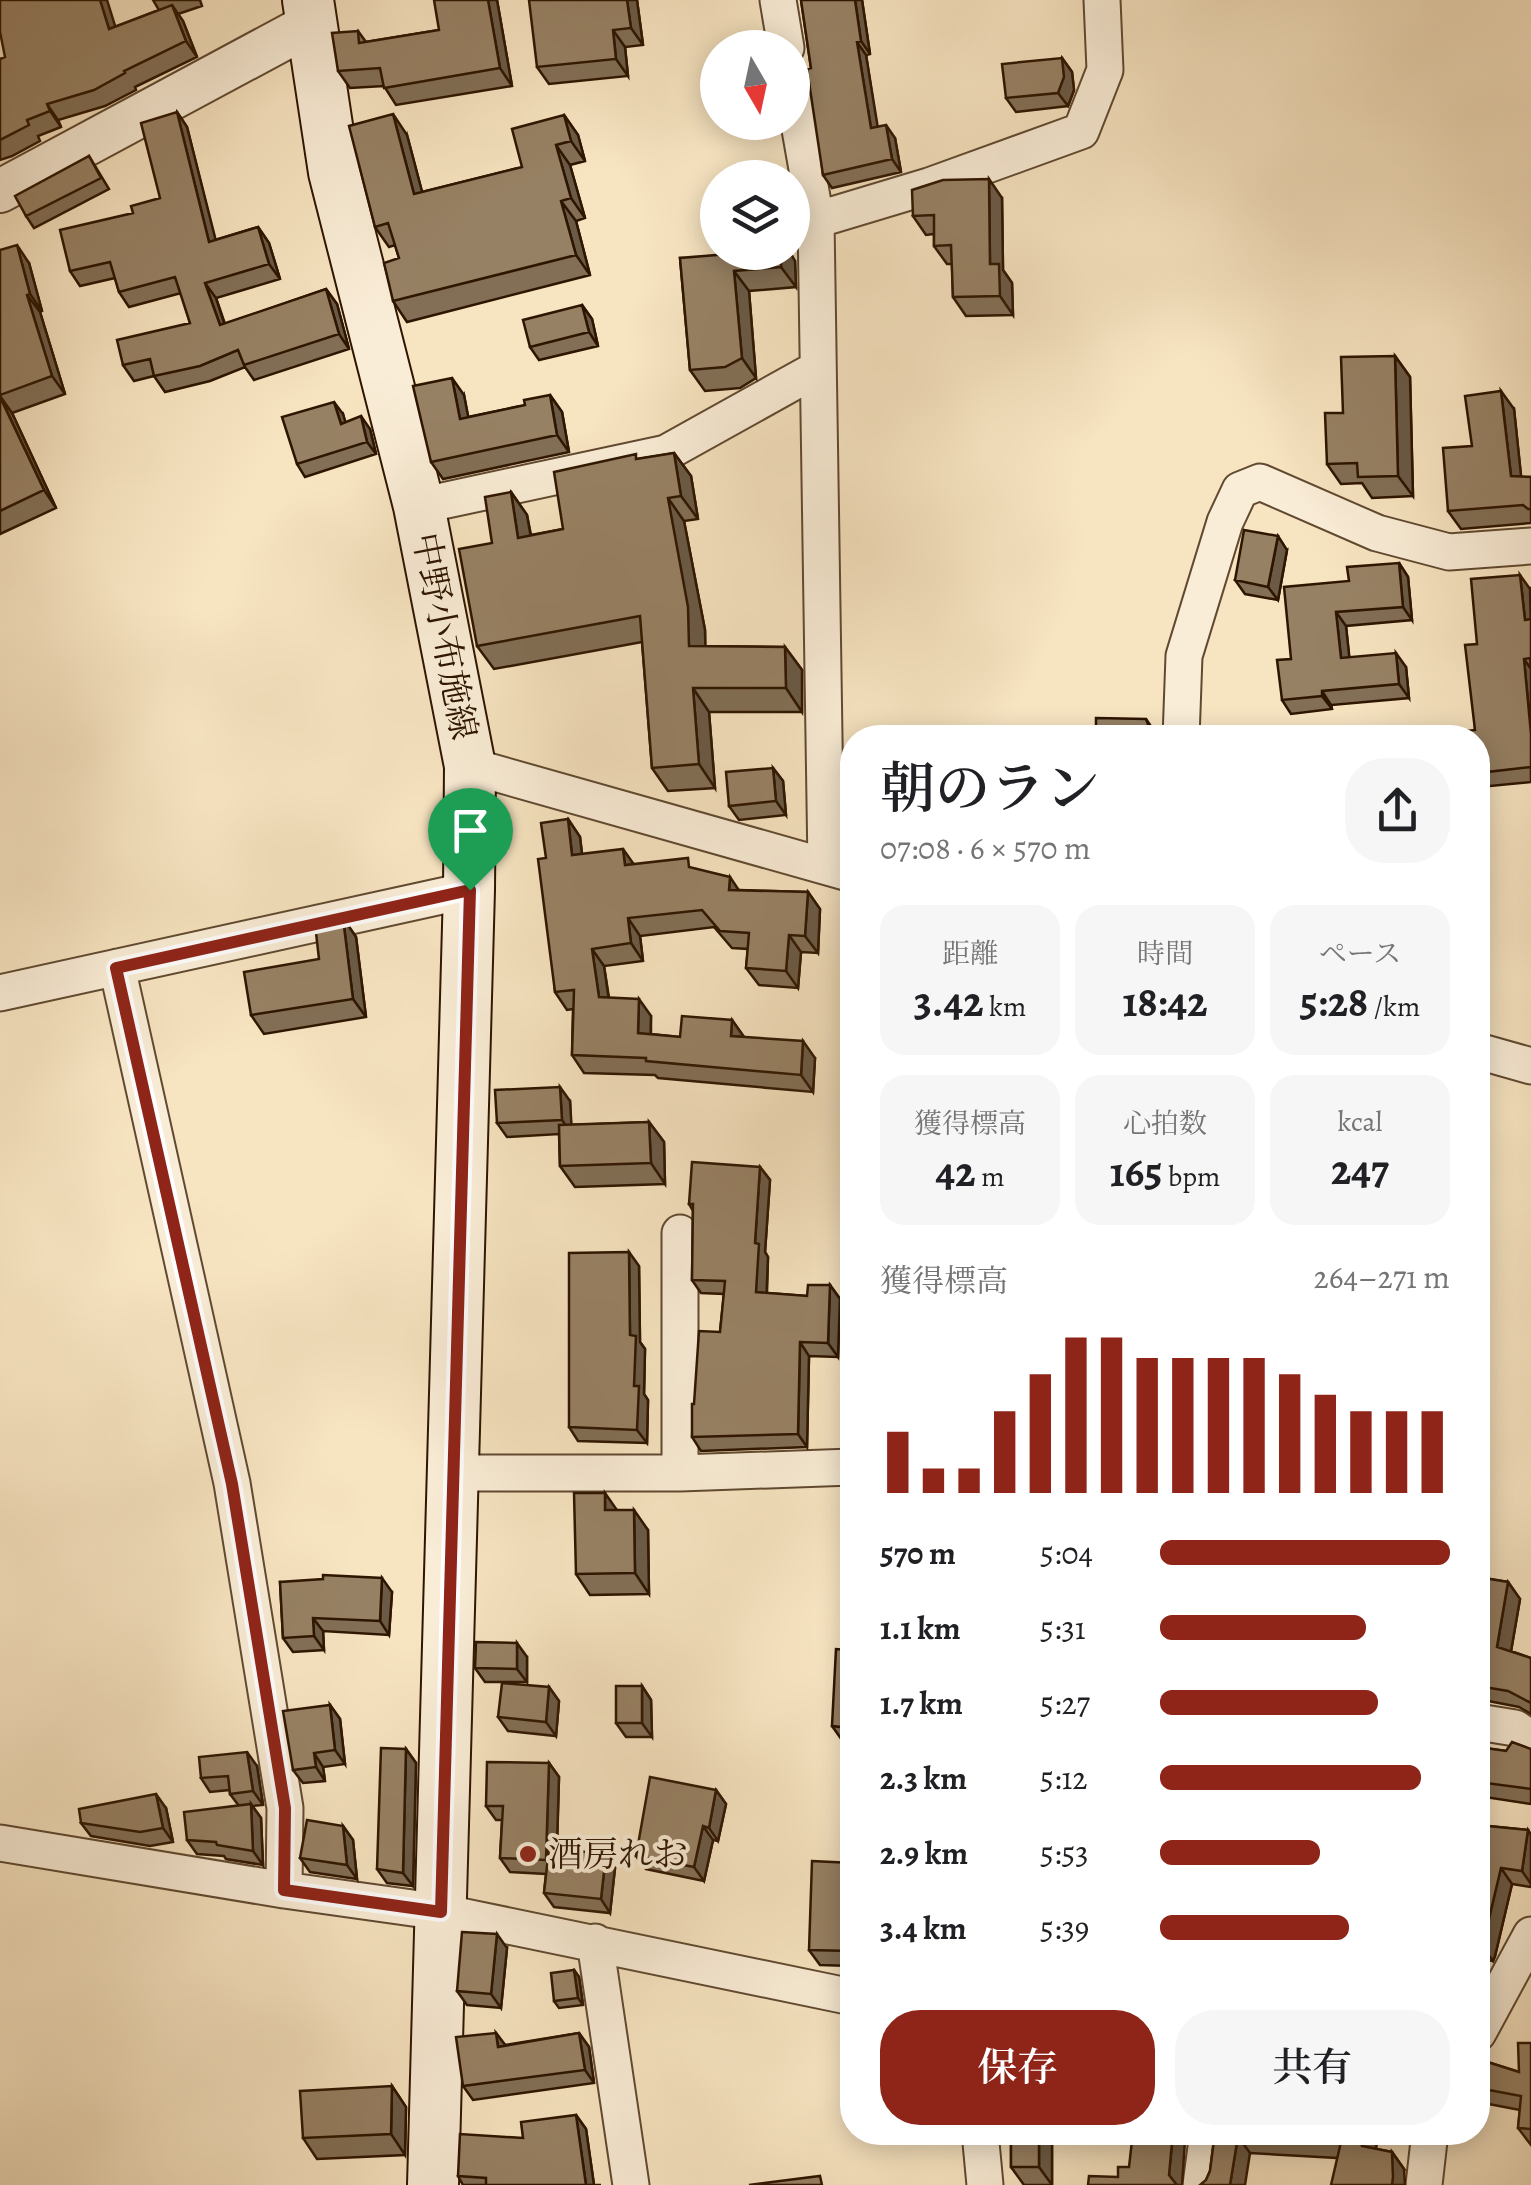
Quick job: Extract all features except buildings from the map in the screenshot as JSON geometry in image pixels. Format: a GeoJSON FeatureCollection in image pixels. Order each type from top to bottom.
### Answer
{"type":"FeatureCollection","features":[{"type":"Feature","properties":{"kind":"main road","name":"中野小布施線"},"geometry":{"type":"LineString","coordinates":[[308,12],[334,172],[419,506],[470,766],[470,890],[434,2185]]}},
{"type":"Feature","properties":{"kind":"street"},"geometry":{"type":"LineString","coordinates":[[778,0],[783,30]]}},
{"type":"Feature","properties":{"kind":"street"},"geometry":{"type":"LineString","coordinates":[[816,220],[930,186],[1080,131],[1105,70],[1102,0]]}},
{"type":"Feature","properties":{"kind":"street"},"geometry":{"type":"LineString","coordinates":[[0,190],[308,12]]}},
{"type":"Feature","properties":{"kind":"street"},"geometry":{"type":"LineString","coordinates":[[470,766],[839,870],[818,369],[816,220],[802,140]]}},
{"type":"Feature","properties":{"kind":"street"},"geometry":{"type":"LineString","coordinates":[[419,506],[666,453],[818,369]]}},
{"type":"Feature","properties":{"kind":"street"},"geometry":{"type":"LineString","coordinates":[[1181,725],[1184,656],[1225,522],[1240,490],[1260,482],[1377,533],[1448,552],[1531,546]]}},
{"type":"Feature","properties":{"kind":"street"},"geometry":{"type":"LineString","coordinates":[[0,993],[470,890]]}},
{"type":"Feature","properties":{"kind":"street"},"geometry":{"type":"LineString","coordinates":[[116,968],[232,1484],[285,1808],[284,1890]]}},
{"type":"Feature","properties":{"kind":"street"},"geometry":{"type":"LineString","coordinates":[[1490,1054],[1531,1066]]}},
{"type":"Feature","properties":{"kind":"street"},"geometry":{"type":"LineString","coordinates":[[680,1233],[680,1472]]}},
{"type":"Feature","properties":{"kind":"street"},"geometry":{"type":"LineString","coordinates":[[451,1474],[840,1468]]}},
{"type":"Feature","properties":{"kind":"street"},"geometry":{"type":"LineString","coordinates":[[1490,1724],[1515,1728],[1531,1738]]}},
{"type":"Feature","properties":{"kind":"street"},"geometry":{"type":"LineString","coordinates":[[0,1844],[441,1912],[840,1994]]}},
{"type":"Feature","properties":{"kind":"street"},"geometry":{"type":"LineString","coordinates":[[1490,2011],[1531,1935]]}},
{"type":"Feature","properties":{"kind":"street"},"geometry":{"type":"LineString","coordinates":[[595,1942],[631,2185]]}},
{"type":"Feature","properties":{"kind":"street"},"geometry":{"type":"LineString","coordinates":[[981,2145],[985,2185]]}},
{"type":"Feature","properties":{"kind":"street"},"geometry":{"type":"LineString","coordinates":[[1202,2185],[1207,2145]]}},
{"type":"Feature","properties":{"kind":"street"},"geometry":{"type":"LineString","coordinates":[[1424,2185],[1429,2145]]}},
{"type":"Feature","properties":{"kind":"place","name":"酒房れお"},"geometry":{"type":"Point","coordinates":[528,1854]}},
{"type":"Feature","properties":{"kind":"route"},"geometry":{"type":"LineString","coordinates":[[470,890],[441,1912],[284,1890],[285,1808],[232,1484],[116,968],[470,890]]}}]}
